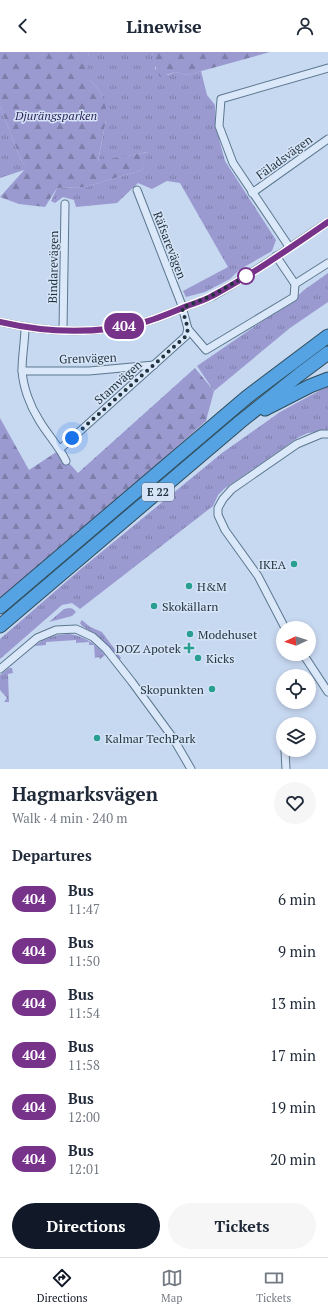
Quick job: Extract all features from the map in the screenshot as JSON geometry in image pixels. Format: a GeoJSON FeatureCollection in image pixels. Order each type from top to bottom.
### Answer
{"type":"FeatureCollection","features":[{"type":"Feature","properties":{"kind":"highway","name":"E 22"},"geometry":{"type":"LineString","coordinates":[[0,607],[247,397],[328,336]]}},
{"type":"Feature","properties":{"kind":"highway","name":"E 22"},"geometry":{"type":"LineString","coordinates":[[0,626],[240,422],[328,353]]}},
{"type":"Feature","properties":{"kind":"highway"},"geometry":{"type":"LineString","coordinates":[[240,422],[298,392],[328,379]]}},
{"type":"Feature","properties":{"kind":"street"},"geometry":{"type":"LineString","coordinates":[[290,248],[232,163],[219,126],[221,99],[328,68]]}},
{"type":"Feature","properties":{"kind":"street","name":"Fäladsvägen"},"geometry":{"type":"LineString","coordinates":[[252,193],[328,139]]}},
{"type":"Feature","properties":{"kind":"street","name":"Räfsarevägen"},"geometry":{"type":"LineString","coordinates":[[137,190],[182,308]]}},
{"type":"Feature","properties":{"kind":"street","name":"Bindarevägen"},"geometry":{"type":"LineString","coordinates":[[63,330],[65,204]]}},
{"type":"Feature","properties":{"kind":"street"},"geometry":{"type":"LineString","coordinates":[[0,322],[25,327],[63,330],[102,329],[145,322],[211,296],[246,276],[328,222]]}},
{"type":"Feature","properties":{"kind":"street"},"geometry":{"type":"LineString","coordinates":[[182,308],[188,329],[206,350],[294,297],[295,284],[276,256]]}},
{"type":"Feature","properties":{"kind":"street"},"geometry":{"type":"LineString","coordinates":[[295,284],[328,263]]}},
{"type":"Feature","properties":{"kind":"street"},"geometry":{"type":"LineString","coordinates":[[25,327],[22,371],[29,402],[39,420],[60,449],[66,461]]}},
{"type":"Feature","properties":{"kind":"street","name":"Stamvägen"},"geometry":{"type":"LineString","coordinates":[[60,449],[186,336],[188,329]]}},
{"type":"Feature","properties":{"kind":"street","name":"Grenvägen"},"geometry":{"type":"LineString","coordinates":[[22,371],[89,372],[154,365]]}},
{"type":"Feature","properties":{"kind":"street"},"geometry":{"type":"LineString","coordinates":[[281,621],[258,576],[225,530],[218,515],[218,508],[223,499],[232,489],[297,444],[321,434],[328,434]]}},
{"type":"Feature","properties":{"kind":"street"},"geometry":{"type":"LineString","coordinates":[[0,669],[37,638],[56,630],[76,629],[93,637],[106,649],[170,733],[191,769]]}},
{"type":"Feature","properties":{"kind":"street"},"geometry":{"type":"LineString","coordinates":[[307,661],[328,692]]}},
{"type":"Feature","properties":{"kind":"street"},"geometry":{"type":"LineString","coordinates":[[285,757],[286,769]]}},
{"type":"Feature","properties":{"kind":"green space","name":"Djurängsparken"},"geometry":{"type":"Polygon","coordinates":[[[0,52],[89,52],[87,69],[91,81],[102,94],[106,108],[106,120],[98,161],[148,152],[142,170],[85,187],[57,188],[45,207],[19,204],[0,197],[26,168],[21,160],[0,106],[0,52]]]}},
{"type":"Feature","properties":{"kind":"green space"},"geometry":{"type":"Polygon","coordinates":[[[89,52],[152,52],[155,69],[168,75],[175,72],[187,75],[201,71],[207,95],[215,105],[216,128],[225,161],[276,240],[272,251],[239,270],[230,279],[205,292],[186,297],[183,291],[228,267],[180,183],[167,181],[152,189],[138,183],[117,203],[76,207],[74,200],[63,197],[55,203],[51,201],[57,188],[85,187],[142,170],[147,152],[98,162],[106,120],[102,94],[91,81],[86,69],[89,52]]]}},
{"type":"Feature","properties":{"kind":"green space"},"geometry":{"type":"Polygon","coordinates":[[[152,52],[270,52],[187,75],[175,72],[160,77],[152,52]]]}},
{"type":"Feature","properties":{"kind":"green space"},"geometry":{"type":"Polygon","coordinates":[[[0,106],[21,160],[27,169],[0,178],[0,106]]]}},
{"type":"Feature","properties":{"kind":"green space"},"geometry":{"type":"Polygon","coordinates":[[[328,273],[328,302],[290,328],[214,391],[197,366],[293,300],[328,273]]]}},
{"type":"Feature","properties":{"kind":"green space"},"geometry":{"type":"Polygon","coordinates":[[[195,368],[214,391],[206,421],[0,598],[0,418],[29,470],[58,451],[78,473],[195,368]]]}},
{"type":"Feature","properties":{"kind":"green space"},"geometry":{"type":"Polygon","coordinates":[[[328,386],[328,431],[308,433],[299,437],[224,489],[218,495],[213,506],[80,609],[72,603],[62,605],[0,659],[0,639],[82,568],[222,453],[280,412],[328,386]]]}},
{"type":"Feature","properties":{"kind":"green space"},"geometry":{"type":"Polygon","coordinates":[[[70,608],[76,612],[72,616],[49,622],[64,609],[70,608]]]}},
{"type":"Feature","properties":{"kind":"green space"},"geometry":{"type":"Polygon","coordinates":[[[82,620],[90,627],[102,632],[121,658],[119,660],[98,636],[82,626],[80,623],[82,620]]]}},
{"type":"Feature","properties":{"kind":"green space"},"geometry":{"type":"Polygon","coordinates":[[[70,634],[89,641],[97,647],[105,655],[100,659],[99,657],[95,658],[94,645],[89,645],[89,642],[76,643],[76,640],[46,642],[46,645],[34,646],[51,637],[70,634]]]}},
{"type":"Feature","properties":{"kind":"green space"},"geometry":{"type":"Polygon","coordinates":[[[9,668],[12,668],[13,673],[8,674],[9,702],[4,702],[7,698],[0,690],[0,675],[9,668]]]}},
{"type":"Feature","properties":{"kind":"bus line","name":"404"},"geometry":{"type":"LineString","coordinates":[[0,322],[34,328],[63,330],[102,329],[145,322],[164,316],[211,296],[246,276],[328,222]]}},
{"type":"Feature","properties":{"kind":"place","name":"IKEA"},"geometry":{"type":"Point","coordinates":[294,564]}},
{"type":"Feature","properties":{"kind":"place","name":"H&M"},"geometry":{"type":"Point","coordinates":[189,586]}},
{"type":"Feature","properties":{"kind":"place","name":"Skokällarn"},"geometry":{"type":"Point","coordinates":[154,606]}},
{"type":"Feature","properties":{"kind":"place","name":"Modehuset"},"geometry":{"type":"Point","coordinates":[190,634]}},
{"type":"Feature","properties":{"kind":"place","name":"DOZ Apotek"},"geometry":{"type":"Point","coordinates":[189,648]}},
{"type":"Feature","properties":{"kind":"place","name":"Kicks"},"geometry":{"type":"Point","coordinates":[198,658]}},
{"type":"Feature","properties":{"kind":"place","name":"Skopunkten"},"geometry":{"type":"Point","coordinates":[212,689]}},
{"type":"Feature","properties":{"kind":"place","name":"Kalmar TechPark"},"geometry":{"type":"Point","coordinates":[97,738]}},
{"type":"Feature","properties":{"kind":"route"},"geometry":{"type":"LineString","coordinates":[[72,438],[186,336],[188,329],[182,308],[211,296],[246,276]]}}]}
